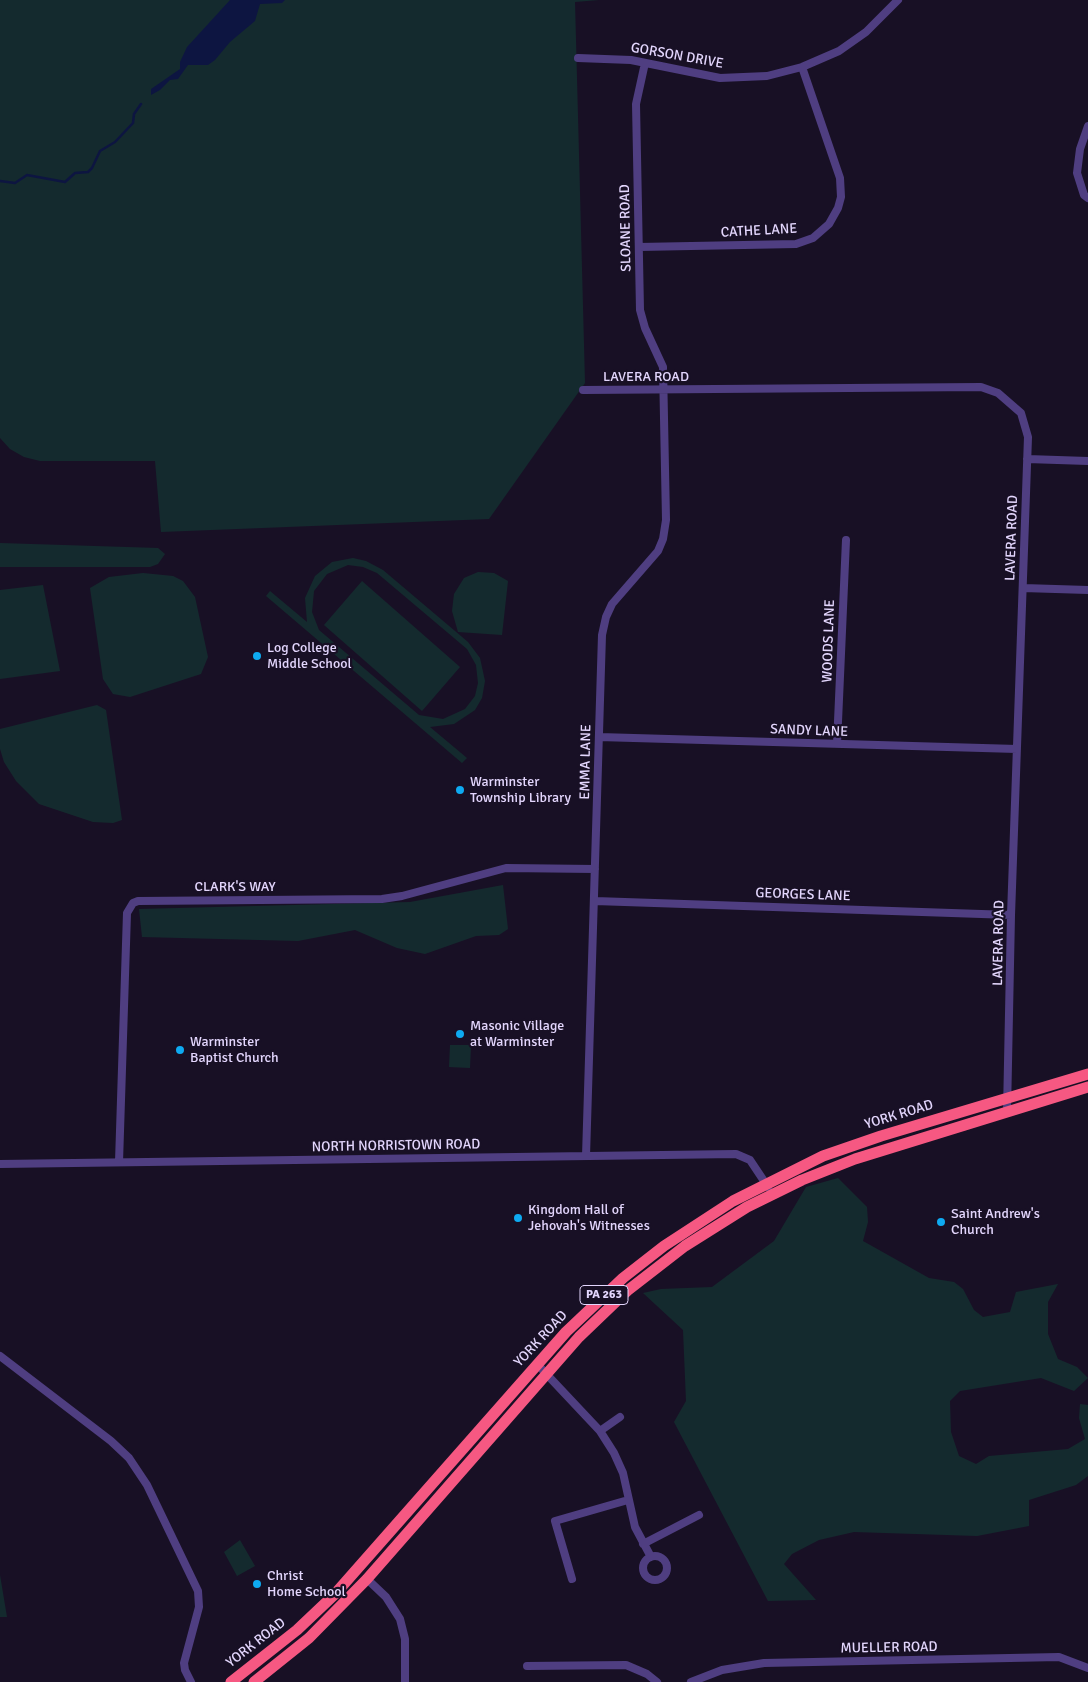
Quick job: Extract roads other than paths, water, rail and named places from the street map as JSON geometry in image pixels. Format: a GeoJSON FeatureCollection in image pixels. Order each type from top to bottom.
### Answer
{"type":"FeatureCollection","features":[{"type":"Feature","properties":{"kind":"highway","name":"YORK ROAD"},"geometry":{"type":"LineString","coordinates":[[232,1682],[297,1630],[335,1594],[586,1311],[650,1256],[704,1218],[765,1183],[823,1156],[1088,1074]]}},
{"type":"Feature","properties":{"kind":"highway","name":"YORK ROAD"},"geometry":{"type":"LineString","coordinates":[[254,1682],[309,1638],[367,1579],[546,1373],[610,1307],[658,1265],[724,1221],[772,1194],[802,1180],[855,1159],[1088,1087]]}},
{"type":"Feature","properties":{"kind":"street","name":"GORSON DRIVE"},"geometry":{"type":"LineString","coordinates":[[578,58],[608,58],[645,63],[706,76],[734,78],[767,76],[802,68],[828,57],[857,40],[881,19],[898,0]]}},
{"type":"Feature","properties":{"kind":"street","name":"SLOANE ROAD"},"geometry":{"type":"LineString","coordinates":[[645,63],[636,104],[640,310],[645,328],[663,367],[664,389]]}},
{"type":"Feature","properties":{"kind":"street","name":"CATHE LANE"},"geometry":{"type":"LineString","coordinates":[[639,247],[796,244],[813,238],[829,224],[838,208],[841,197],[840,178],[802,68]]}},
{"type":"Feature","properties":{"kind":"street"},"geometry":{"type":"LineString","coordinates":[[1088,126],[1080,149],[1077,173],[1084,194],[1088,198]]}},
{"type":"Feature","properties":{"kind":"street","name":"LAVERA ROAD"},"geometry":{"type":"LineString","coordinates":[[583,390],[981,387],[1002,396],[1020,413],[1027,429],[1027,459],[1011,915],[1008,1112]]}},
{"type":"Feature","properties":{"kind":"street","name":"EMMA LANE"},"geometry":{"type":"LineString","coordinates":[[586,1156],[602,635],[606,617],[620,593],[653,558],[665,531],[664,389]]}},
{"type":"Feature","properties":{"kind":"street"},"geometry":{"type":"LineString","coordinates":[[1027,459],[1088,461]]}},
{"type":"Feature","properties":{"kind":"street","name":"WOODS LANE"},"geometry":{"type":"LineString","coordinates":[[837,744],[846,540]]}},
{"type":"Feature","properties":{"kind":"street"},"geometry":{"type":"LineString","coordinates":[[1023,588],[1088,590]]}},
{"type":"Feature","properties":{"kind":"street","name":"SANDY LANE"},"geometry":{"type":"LineString","coordinates":[[599,737],[1017,749]]}},
{"type":"Feature","properties":{"kind":"street","name":"CLARK'S WAY"},"geometry":{"type":"LineString","coordinates":[[119,1162],[127,913],[133,903],[148,901],[382,899],[402,896],[506,868],[596,869]]}},
{"type":"Feature","properties":{"kind":"street","name":"GEORGES LANE"},"geometry":{"type":"LineString","coordinates":[[594,901],[1011,915]]}},
{"type":"Feature","properties":{"kind":"street","name":"NORTH NORRISTOWN ROAD"},"geometry":{"type":"LineString","coordinates":[[0,1164],[736,1154],[750,1160],[772,1194]]}},
{"type":"Feature","properties":{"kind":"street"},"geometry":{"type":"LineString","coordinates":[[0,1356],[111,1441],[129,1458],[147,1485],[198,1591],[199,1607],[184,1663],[184,1670],[191,1682]]}},
{"type":"Feature","properties":{"kind":"street"},"geometry":{"type":"LineString","coordinates":[[537,1364],[600,1431],[614,1453],[635,1527],[651,1557]]}},
{"type":"Feature","properties":{"kind":"street"},"geometry":{"type":"LineString","coordinates":[[600,1431],[620,1417]]}},
{"type":"Feature","properties":{"kind":"street"},"geometry":{"type":"LineString","coordinates":[[572,1579],[555,1521],[628,1500]]}},
{"type":"Feature","properties":{"kind":"street"},"geometry":{"type":"LineString","coordinates":[[643,1544],[699,1515]]}},
{"type":"Feature","properties":{"kind":"street"},"geometry":{"type":"LineString","coordinates":[[367,1579],[386,1597],[400,1619],[405,1639],[405,1682]]}},
{"type":"Feature","properties":{"kind":"street","name":"MUELLER ROAD"},"geometry":{"type":"LineString","coordinates":[[691,1682],[722,1670],[764,1663],[1058,1657],[1088,1668]]}},
{"type":"Feature","properties":{"kind":"street"},"geometry":{"type":"LineString","coordinates":[[527,1666],[626,1665],[647,1674],[657,1682]]}},
{"type":"Feature","properties":{"kind":"waterway"},"geometry":{"type":"LineString","coordinates":[[0,181],[15,183],[27,175],[65,182],[75,173],[88,172],[100,151],[115,142],[133,123],[134,114],[141,104]]}},
{"type":"Feature","properties":{"kind":"place","name":"Log College Middle School"},"geometry":{"type":"Point","coordinates":[257,656]}},
{"type":"Feature","properties":{"kind":"place","name":"Warminster Township Library"},"geometry":{"type":"Point","coordinates":[460,790]}},
{"type":"Feature","properties":{"kind":"place","name":"Masonic Village at Warminster"},"geometry":{"type":"Point","coordinates":[460,1034]}},
{"type":"Feature","properties":{"kind":"place","name":"Warminster Baptist Church"},"geometry":{"type":"Point","coordinates":[180,1050]}},
{"type":"Feature","properties":{"kind":"place","name":"Kingdom Hall of Jehovah's Witnesses"},"geometry":{"type":"Point","coordinates":[518,1218]}},
{"type":"Feature","properties":{"kind":"place","name":"Saint Andrew's Church"},"geometry":{"type":"Point","coordinates":[941,1222]}},
{"type":"Feature","properties":{"kind":"place","name":"Christ Home School"},"geometry":{"type":"Point","coordinates":[257,1584]}}]}
